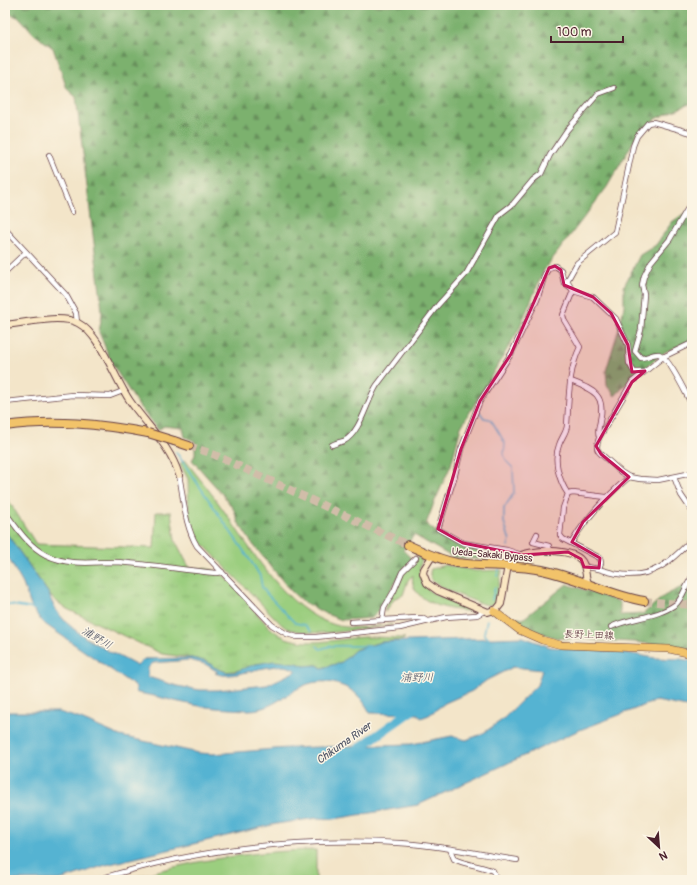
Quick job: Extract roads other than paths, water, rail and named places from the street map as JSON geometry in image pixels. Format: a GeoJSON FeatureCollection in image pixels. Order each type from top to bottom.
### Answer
{"type":"FeatureCollection","features":[{"type":"Feature","properties":{"kind":"highway"},"geometry":{"type":"LineString","coordinates":[[5,426],[72,422],[104,425],[148,433],[189,446]]}},
{"type":"Feature","properties":{"kind":"highway","name":"Ueda-Sakaki Bypass"},"geometry":{"type":"LineString","coordinates":[[408,545],[434,557],[458,563],[524,566],[574,579],[612,594],[644,602]]}},
{"type":"Feature","properties":{"kind":"main road","name":"長野上田線"},"geometry":{"type":"LineString","coordinates":[[494,611],[519,630],[542,640],[561,645],[669,649],[692,654]]}},
{"type":"Feature","properties":{"kind":"street"},"geometry":{"type":"LineString","coordinates":[[332,445],[345,440],[361,421],[372,392],[438,305],[466,274],[500,214],[513,204],[533,180],[541,174],[557,144],[591,101],[602,92],[614,88]]}},
{"type":"Feature","properties":{"kind":"street"},"geometry":{"type":"LineString","coordinates":[[645,372],[634,372],[631,369],[628,345],[611,313],[593,297],[573,291],[567,281],[577,263],[615,232],[633,146],[642,129],[648,123],[653,122],[692,133]]}},
{"type":"Feature","properties":{"kind":"street"},"geometry":{"type":"LineString","coordinates":[[49,156],[72,212]]}},
{"type":"Feature","properties":{"kind":"street"},"geometry":{"type":"LineString","coordinates":[[692,201],[670,239],[651,262],[642,285],[641,330],[635,351],[641,358],[658,354],[663,357],[692,406]]}},
{"type":"Feature","properties":{"kind":"street"},"geometry":{"type":"LineString","coordinates":[[5,229],[25,253],[66,295],[76,313],[77,323]]}},
{"type":"Feature","properties":{"kind":"street"},"geometry":{"type":"LineString","coordinates":[[5,272],[25,253]]}},
{"type":"Feature","properties":{"kind":"street"},"geometry":{"type":"LineString","coordinates":[[522,555],[507,550],[463,543],[438,529],[455,475],[461,449],[480,401],[511,354],[538,300],[545,274],[549,268],[556,266],[561,270],[564,283],[570,287]]}},
{"type":"Feature","properties":{"kind":"street"},"geometry":{"type":"LineString","coordinates":[[573,291],[564,315],[564,320],[580,345],[575,357],[568,390],[567,427],[557,451],[558,469],[564,488],[568,494],[564,508],[560,535],[600,558],[601,563],[599,568]]}},
{"type":"Feature","properties":{"kind":"street"},"geometry":{"type":"LineString","coordinates":[[5,325],[66,320],[84,327],[96,341],[123,390],[136,409],[158,435],[174,461],[179,475],[186,519],[191,536],[203,553],[272,625],[287,634],[297,637],[316,637],[400,628],[446,617],[477,615],[484,611]]}},
{"type":"Feature","properties":{"kind":"street"},"geometry":{"type":"LineString","coordinates":[[692,343],[663,357],[632,382],[599,438],[596,446],[597,451],[629,477],[658,480],[692,473]]}},
{"type":"Feature","properties":{"kind":"street"},"geometry":{"type":"LineString","coordinates":[[571,381],[590,389],[598,396],[601,402],[602,414],[598,434],[599,438]]}},
{"type":"Feature","properties":{"kind":"street"},"geometry":{"type":"LineString","coordinates":[[5,402],[73,395],[110,396],[123,390]]}},
{"type":"Feature","properties":{"kind":"street"},"geometry":{"type":"LineString","coordinates":[[572,542],[584,522],[606,497],[629,477]]}},
{"type":"Feature","properties":{"kind":"street"},"geometry":{"type":"LineString","coordinates":[[674,477],[681,495],[692,511]]}},
{"type":"Feature","properties":{"kind":"street"},"geometry":{"type":"LineString","coordinates":[[568,494],[573,493],[606,497]]}},
{"type":"Feature","properties":{"kind":"street"},"geometry":{"type":"LineString","coordinates":[[5,512],[26,540],[35,548],[45,555],[64,562],[116,562],[216,573],[222,572]]}},
{"type":"Feature","properties":{"kind":"street"},"geometry":{"type":"LineString","coordinates":[[537,534],[533,542],[549,546],[550,552]]}},
{"type":"Feature","properties":{"kind":"street"},"geometry":{"type":"LineString","coordinates":[[584,567],[599,568],[616,574],[641,575],[650,573],[676,557],[692,539]]}},
{"type":"Feature","properties":{"kind":"street"},"geometry":{"type":"LineString","coordinates":[[422,551],[425,566],[423,573],[424,578],[430,587],[484,611],[494,611],[500,607],[507,571]]}},
{"type":"Feature","properties":{"kind":"street"},"geometry":{"type":"LineString","coordinates":[[510,563],[514,558],[531,552],[568,552],[581,559],[584,567],[585,578],[589,585]]}},
{"type":"Feature","properties":{"kind":"street"},"geometry":{"type":"LineString","coordinates":[[425,566],[434,557]]}},
{"type":"Feature","properties":{"kind":"street"},"geometry":{"type":"LineString","coordinates":[[382,620],[384,608],[394,591],[402,572],[416,558]]}},
{"type":"Feature","properties":{"kind":"street"},"geometry":{"type":"LineString","coordinates":[[574,579],[582,574],[584,567]]}},
{"type":"Feature","properties":{"kind":"street"},"geometry":{"type":"LineString","coordinates":[[611,627],[648,616],[673,605],[679,600],[686,584],[692,577]]}},
{"type":"Feature","properties":{"kind":"street"},"geometry":{"type":"LineString","coordinates":[[351,622],[416,618],[422,618],[427,621]]}},
{"type":"Feature","properties":{"kind":"street"},"geometry":{"type":"LineString","coordinates":[[96,880],[144,866],[199,854],[286,843],[399,843],[450,849],[517,860]]}},
{"type":"Feature","properties":{"kind":"street"},"geometry":{"type":"LineString","coordinates":[[450,849],[454,858],[459,861],[482,866],[493,871],[497,880]]}},
{"type":"Feature","properties":{"kind":"water","name":"浦野川"},"geometry":{"type":"Polygon","coordinates":[[[5,531],[49,594],[54,607],[73,629],[99,646],[137,666],[144,659],[192,658],[208,662],[214,667],[226,672],[234,672],[256,664],[274,661],[297,663],[304,666],[317,665],[322,668],[342,662],[355,650],[381,642],[523,637],[550,647],[621,652],[655,658],[692,661],[692,708],[656,701],[577,731],[418,805],[334,819],[317,818],[276,824],[106,865],[60,880],[5,880],[5,712],[59,712],[81,719],[120,736],[199,753],[213,754],[287,748],[412,744],[452,736],[466,740],[482,734],[502,720],[537,685],[542,670],[513,667],[487,680],[472,691],[445,703],[429,715],[421,718],[418,714],[370,713],[361,699],[354,692],[340,685],[325,682],[313,683],[302,687],[260,709],[225,709],[182,703],[136,692],[136,687],[42,622],[31,606],[23,584],[5,552],[5,531]],[[189,660],[153,663],[148,668],[148,677],[177,686],[200,690],[218,690],[267,685],[296,671],[288,667],[279,666],[233,675],[223,675],[215,673],[218,672],[205,664],[189,660]]]}},
{"type":"Feature","properties":{"kind":"waterway"},"geometry":{"type":"LineString","coordinates":[[479,411],[484,418],[490,419],[505,443],[504,455],[507,462],[513,468],[514,493],[504,508],[504,522],[510,541],[508,546]]}},
{"type":"Feature","properties":{"kind":"waterway"},"geometry":{"type":"LineString","coordinates":[[176,452],[254,566],[260,576],[262,587],[267,594],[295,623],[305,625],[311,631]]}},
{"type":"Feature","properties":{"kind":"waterway"},"geometry":{"type":"LineString","coordinates":[[501,563],[504,555]]}},
{"type":"Feature","properties":{"kind":"waterway"},"geometry":{"type":"LineString","coordinates":[[497,576],[499,569]]}},
{"type":"Feature","properties":{"kind":"waterway"},"geometry":{"type":"LineString","coordinates":[[492,600],[495,587]]}},
{"type":"Feature","properties":{"kind":"waterway"},"geometry":{"type":"LineString","coordinates":[[5,604],[34,609]]}},
{"type":"Feature","properties":{"kind":"waterway"},"geometry":{"type":"LineString","coordinates":[[487,620],[484,633],[489,640]]}},
{"type":"Feature","properties":{"kind":"waterway"},"geometry":{"type":"LineString","coordinates":[[317,646],[320,649],[331,646],[369,646]]}},
{"type":"Feature","properties":{"kind":"waterway","name":"Chikuma River"},"geometry":{"type":"LineString","coordinates":[[352,753],[417,707]]}},
{"type":"Feature","properties":{"kind":"tunnel"},"geometry":{"type":"LineString","coordinates":[[189,446],[213,454],[408,545]]}},
{"type":"Feature","properties":{"kind":"tunnel"},"geometry":{"type":"LineString","coordinates":[[644,601],[692,605]]}}]}
